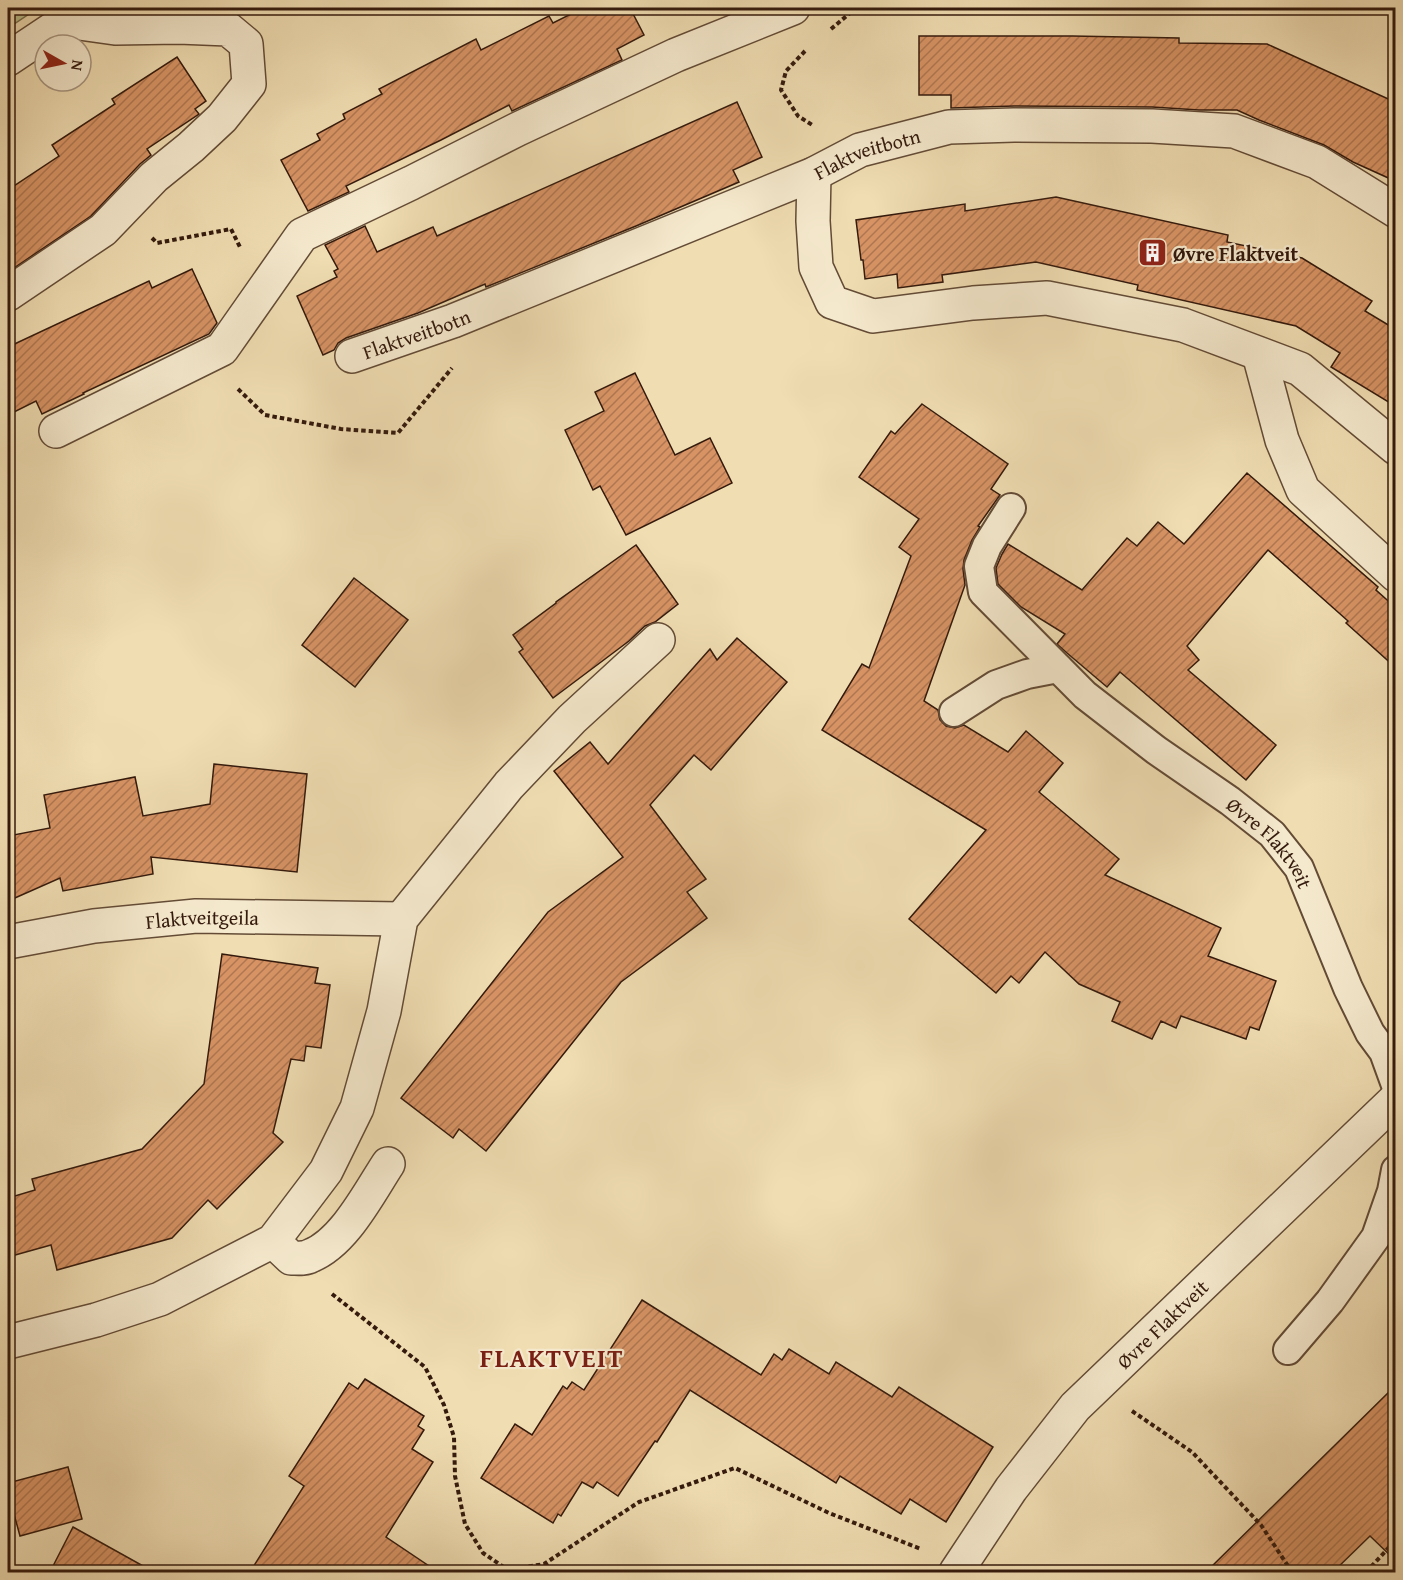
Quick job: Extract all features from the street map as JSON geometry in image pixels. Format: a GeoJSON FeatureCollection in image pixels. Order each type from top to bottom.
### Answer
{"type":"FeatureCollection","features":[{"type":"Feature","properties":{"kind":"street"},"geometry":{"type":"LineString","coordinates":[[56,431],[222,349],[302,235],[518,129],[676,55],[793,8]]}},
{"type":"Feature","properties":{"kind":"street"},"geometry":{"type":"LineString","coordinates":[[8,59],[71,14],[115,28],[228,29],[246,44],[249,84],[222,118],[154,177],[103,230],[8,294]]}},
{"type":"Feature","properties":{"kind":"street","name":"Flaktveitbotn"},"geometry":{"type":"LineString","coordinates":[[352,356],[453,321],[814,174],[860,150],[949,127],[1014,124],[1141,125],[1234,131],[1317,162],[1395,211]]}},
{"type":"Feature","properties":{"kind":"street"},"geometry":{"type":"LineString","coordinates":[[814,174],[813,221],[816,267],[832,302],[873,316],[973,303],[1047,298],[1182,325],[1300,369],[1395,448]]}},
{"type":"Feature","properties":{"kind":"street"},"geometry":{"type":"LineString","coordinates":[[1259,354],[1282,440],[1303,490],[1395,575]]}},
{"type":"Feature","properties":{"kind":"street"},"geometry":{"type":"LineString","coordinates":[[8,1342],[96,1320],[160,1299],[273,1241],[326,1171],[357,1108],[384,1011],[400,919],[509,785],[572,719],[658,640]]}},
{"type":"Feature","properties":{"kind":"street","name":"Flaktveitgeila"},"geometry":{"type":"LineString","coordinates":[[8,942],[94,926],[196,916],[400,919]]}},
{"type":"Feature","properties":{"kind":"street","name":"Øvre Flaktveit"},"geometry":{"type":"LineString","coordinates":[[958,1571],[1011,1489],[1075,1407],[1395,1099]]}},
{"type":"Feature","properties":{"kind":"street"},"geometry":{"type":"LineString","coordinates":[[273,1241],[291,1258],[309,1257],[333,1242],[388,1164]]}},
{"type":"Feature","properties":{"kind":"lane","name":"Øvre Flaktveit"},"geometry":{"type":"LineString","coordinates":[[1011,508],[987,546],[979,566],[983,592],[1085,695],[1272,834],[1299,868],[1348,988],[1370,1033],[1384,1052],[1395,1084]]}},
{"type":"Feature","properties":{"kind":"lane"},"geometry":{"type":"LineString","coordinates":[[954,712],[996,685],[1027,674],[1058,668]]}},
{"type":"Feature","properties":{"kind":"lane"},"geometry":{"type":"LineString","coordinates":[[1288,1350],[1330,1301],[1376,1237],[1392,1191],[1395,1170]]}},
{"type":"Feature","properties":{"kind":"path"},"geometry":{"type":"LineString","coordinates":[[824,35],[856,8]]}},
{"type":"Feature","properties":{"kind":"path"},"geometry":{"type":"LineString","coordinates":[[807,49],[786,71],[781,90],[798,116],[831,137],[860,150]]}},
{"type":"Feature","properties":{"kind":"path"},"geometry":{"type":"LineString","coordinates":[[154,177],[157,201],[148,234],[157,243],[231,229],[240,247],[252,306]]}},
{"type":"Feature","properties":{"kind":"path"},"geometry":{"type":"LineString","coordinates":[[325,1288],[425,1367],[444,1405],[454,1437],[455,1476],[465,1524],[483,1553],[508,1570],[544,1564],[639,1502],[735,1468],[829,1513],[920,1548],[958,1571]]}},
{"type":"Feature","properties":{"kind":"path"},"geometry":{"type":"LineString","coordinates":[[1096,1387],[1192,1452],[1261,1525],[1292,1572]]}},
{"type":"Feature","properties":{"kind":"path"},"geometry":{"type":"LineString","coordinates":[[1366,1572],[1395,1540]]}},
{"type":"Feature","properties":{"kind":"path"},"geometry":{"type":"LineString","coordinates":[[544,1564],[562,1572]]}},
{"type":"Feature","properties":{"kind":"green space"},"geometry":{"type":"Polygon","coordinates":[[[8,8],[38,8],[8,28],[8,8]]]}},
{"type":"Feature","properties":{"kind":"building"},"geometry":{"type":"Polygon","coordinates":[[[583,8],[630,8],[644,35],[617,49],[622,60],[512,111],[509,105],[346,186],[349,192],[308,211],[281,160],[320,140],[317,134],[345,119],[343,114],[382,94],[379,89],[476,39],[481,50],[549,16],[553,23],[583,8]]]}},
{"type":"Feature","properties":{"kind":"building"},"geometry":{"type":"Polygon","coordinates":[[[919,36],[1179,38],[1179,43],[1267,44],[1395,102],[1395,181],[1353,162],[1324,145],[1237,110],[1014,106],[951,108],[951,95],[919,95],[919,36]]]}},
{"type":"Feature","properties":{"kind":"building"},"geometry":{"type":"Polygon","coordinates":[[[177,57],[206,101],[195,109],[199,114],[147,149],[151,155],[91,216],[8,272],[8,190],[59,156],[52,145],[115,104],[112,99],[177,57]]]}},
{"type":"Feature","properties":{"kind":"building"},"geometry":{"type":"Polygon","coordinates":[[[737,102],[762,157],[733,170],[739,182],[486,287],[485,284],[418,313],[346,338],[338,343],[334,350],[323,355],[297,296],[337,277],[334,271],[338,269],[325,245],[365,226],[377,252],[433,227],[437,236],[737,102]]]}},
{"type":"Feature","properties":{"kind":"building"},"geometry":{"type":"Polygon","coordinates":[[[1056,197],[1228,235],[1227,242],[1302,258],[1372,301],[1365,311],[1395,329],[1395,406],[1331,367],[1340,353],[1296,326],[1137,290],[1138,285],[1036,262],[942,275],[943,282],[898,288],[897,274],[865,279],[856,220],[965,204],[965,211],[1056,197]]]}},
{"type":"Feature","properties":{"kind":"building"},"geometry":{"type":"Polygon","coordinates":[[[192,269],[217,323],[209,334],[42,414],[36,401],[8,415],[8,347],[149,281],[152,288],[192,269]]]}},
{"type":"Feature","properties":{"kind":"building"},"geometry":{"type":"Polygon","coordinates":[[[635,373],[675,455],[710,438],[732,483],[626,535],[600,486],[593,490],[565,430],[604,411],[595,392],[635,373]]]}},
{"type":"Feature","properties":{"kind":"building"},"geometry":{"type":"Polygon","coordinates":[[[922,404],[1008,464],[991,489],[1000,495],[978,526],[980,527],[964,560],[965,585],[924,701],[938,710],[940,720],[946,726],[955,728],[964,725],[1008,752],[1026,731],[1063,763],[1039,792],[1119,859],[1105,875],[1221,928],[1208,956],[1276,981],[1259,1030],[1250,1027],[1246,1039],[1181,1016],[1176,1028],[1161,1021],[1152,1039],[1112,1021],[1120,1002],[1079,984],[1045,952],[1019,983],[1011,976],[996,993],[909,919],[986,830],[822,730],[862,664],[869,668],[911,556],[899,547],[919,519],[859,477],[891,431],[895,434],[922,404]]]}},
{"type":"Feature","properties":{"kind":"building"},"geometry":{"type":"Polygon","coordinates":[[[1247,473],[1378,587],[1376,590],[1395,607],[1395,667],[1346,623],[1348,621],[1268,550],[1187,646],[1199,660],[1188,670],[1276,745],[1246,780],[1120,672],[1107,687],[1057,644],[1065,634],[1021,607],[998,584],[996,568],[1008,544],[1082,590],[1127,538],[1137,546],[1158,522],[1184,544],[1247,473]]]}},
{"type":"Feature","properties":{"kind":"building"},"geometry":{"type":"Polygon","coordinates":[[[636,545],[678,604],[655,622],[645,626],[629,641],[553,698],[519,652],[523,649],[513,635],[636,545]]]}},
{"type":"Feature","properties":{"kind":"building"},"geometry":{"type":"Polygon","coordinates":[[[354,578],[408,620],[355,687],[302,645],[354,578]]]}},
{"type":"Feature","properties":{"kind":"building"},"geometry":{"type":"Polygon","coordinates":[[[737,638],[787,682],[711,770],[694,755],[650,805],[706,879],[687,892],[707,918],[621,982],[486,1151],[459,1129],[453,1138],[401,1098],[548,912],[623,857],[554,771],[590,742],[608,764],[710,649],[717,660],[737,638]]]}},
{"type":"Feature","properties":{"kind":"building"},"geometry":{"type":"Polygon","coordinates":[[[214,764],[307,774],[297,872],[151,857],[153,874],[63,891],[60,878],[8,901],[8,836],[50,828],[44,795],[135,777],[143,816],[210,804],[214,764]]]}},
{"type":"Feature","properties":{"kind":"building"},"geometry":{"type":"Polygon","coordinates":[[[222,954],[318,968],[315,983],[330,985],[321,1048],[306,1046],[304,1061],[291,1059],[273,1133],[283,1142],[217,1209],[208,1200],[172,1238],[57,1270],[51,1245],[8,1257],[8,1198],[35,1190],[32,1179],[142,1149],[204,1084],[222,954]]]}},
{"type":"Feature","properties":{"kind":"building"},"geometry":{"type":"Polygon","coordinates":[[[642,1300],[761,1375],[774,1354],[782,1360],[789,1349],[829,1374],[836,1362],[892,1397],[899,1387],[993,1447],[946,1522],[910,1499],[901,1514],[840,1476],[836,1483],[690,1390],[657,1442],[655,1441],[618,1496],[597,1482],[593,1488],[582,1482],[561,1516],[558,1514],[553,1523],[481,1478],[515,1424],[532,1435],[563,1386],[567,1389],[572,1382],[584,1390],[642,1300]]]}},
{"type":"Feature","properties":{"kind":"building"},"geometry":{"type":"Polygon","coordinates":[[[365,1379],[424,1416],[418,1426],[424,1430],[412,1449],[433,1462],[386,1537],[438,1572],[250,1572],[304,1486],[289,1476],[349,1383],[358,1389],[365,1379]]]}},
{"type":"Feature","properties":{"kind":"building"},"geometry":{"type":"Polygon","coordinates":[[[1395,1386],[1395,1560],[1370,1536],[1333,1572],[1206,1572],[1395,1386]]]}},
{"type":"Feature","properties":{"kind":"building"},"geometry":{"type":"Polygon","coordinates":[[[68,1467],[82,1519],[20,1536],[8,1492],[8,1483],[68,1467]]]}},
{"type":"Feature","properties":{"kind":"building"},"geometry":{"type":"Polygon","coordinates":[[[73,1527],[154,1572],[50,1572],[73,1527]]]}},
{"type":"Feature","properties":{"kind":"place","name":"Øvre Flaktveit"},"geometry":{"type":"Point","coordinates":[1152,253]}},
{"type":"Feature","properties":{"kind":"district","name":"FLAKTVEIT"},"geometry":{"type":"Point","coordinates":[552,1357]}}]}
